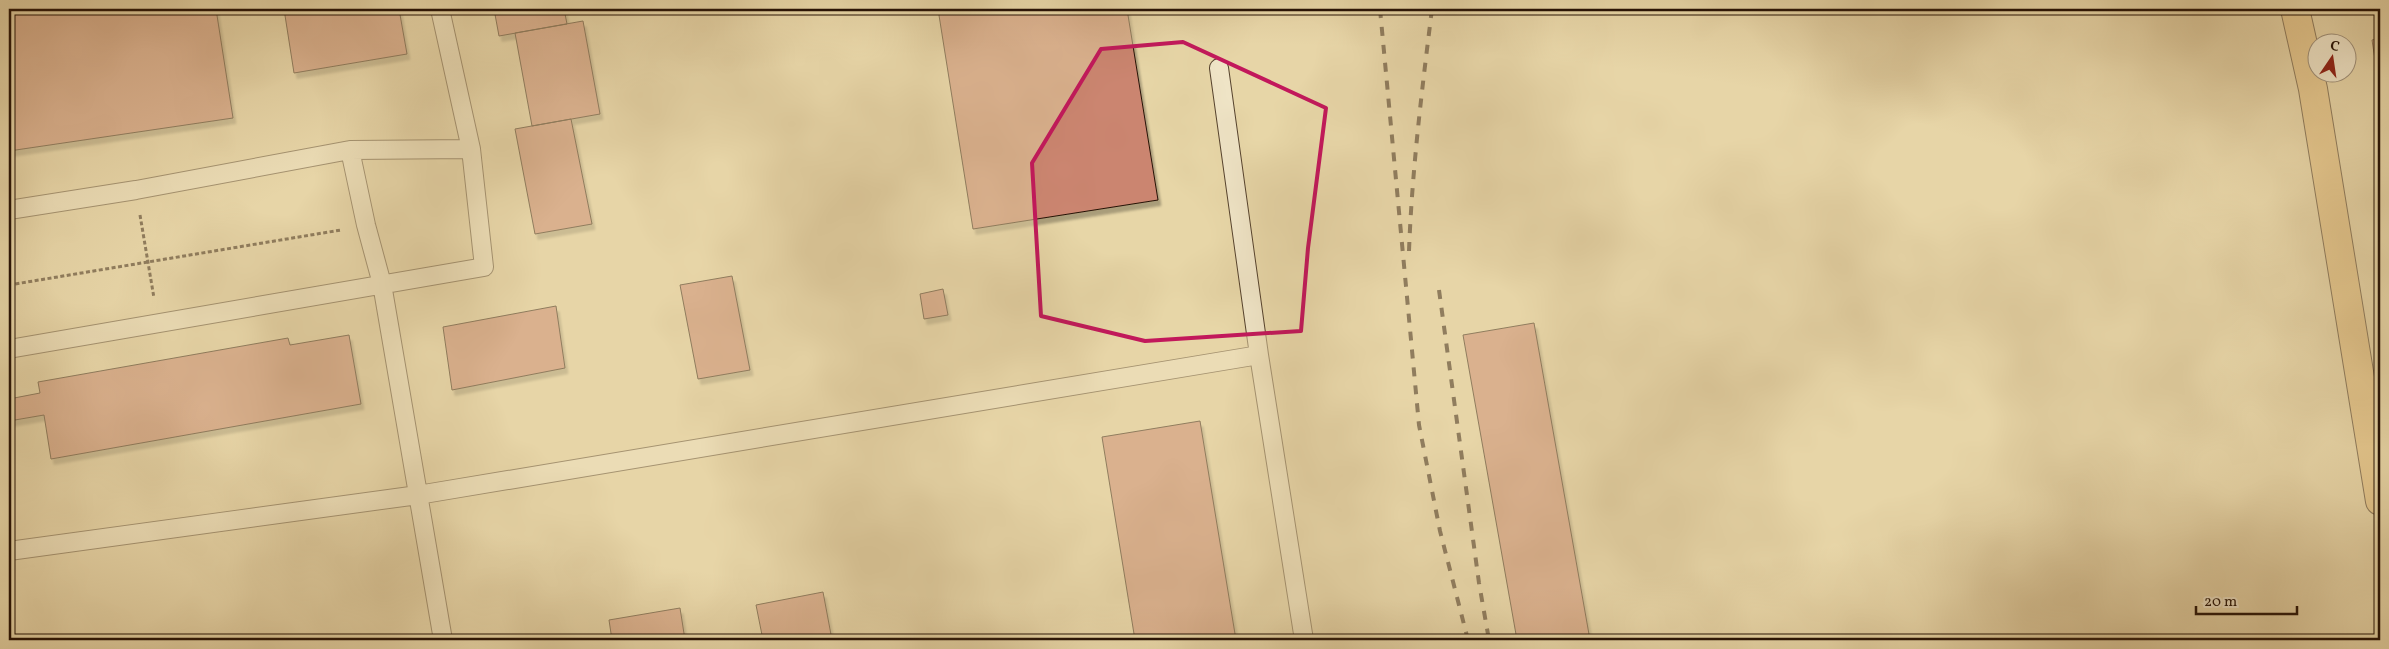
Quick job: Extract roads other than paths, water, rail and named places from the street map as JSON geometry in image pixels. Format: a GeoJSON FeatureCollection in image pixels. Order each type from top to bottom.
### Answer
{"type":"FeatureCollection","features":[{"type":"Feature","properties":{"kind":"highway"},"geometry":{"type":"LineString","coordinates":[[2295,9],[2313,89],[2380,501]]}},
{"type":"Feature","properties":{"kind":"lane"},"geometry":{"type":"LineString","coordinates":[[9,349],[484,267],[471,149],[440,9]]}},
{"type":"Feature","properties":{"kind":"lane"},"geometry":{"type":"LineString","coordinates":[[1219,68],[1259,355],[1304,640]]}},
{"type":"Feature","properties":{"kind":"lane"},"geometry":{"type":"LineString","coordinates":[[9,210],[136,190],[350,150],[471,149]]}},
{"type":"Feature","properties":{"kind":"lane"},"geometry":{"type":"LineString","coordinates":[[350,150],[366,225],[382,284],[442,640]]}},
{"type":"Feature","properties":{"kind":"lane"},"geometry":{"type":"LineString","coordinates":[[9,551],[418,495],[1259,355]]}},
{"type":"Feature","properties":{"kind":"railway"},"geometry":{"type":"LineString","coordinates":[[1380,9],[1419,425],[1440,531],[1468,640]]}},
{"type":"Feature","properties":{"kind":"railway"},"geometry":{"type":"LineString","coordinates":[[1409,251],[1415,160],[1432,9]]}},
{"type":"Feature","properties":{"kind":"railway"},"geometry":{"type":"LineString","coordinates":[[1439,290],[1479,583],[1489,640]]}}]}
